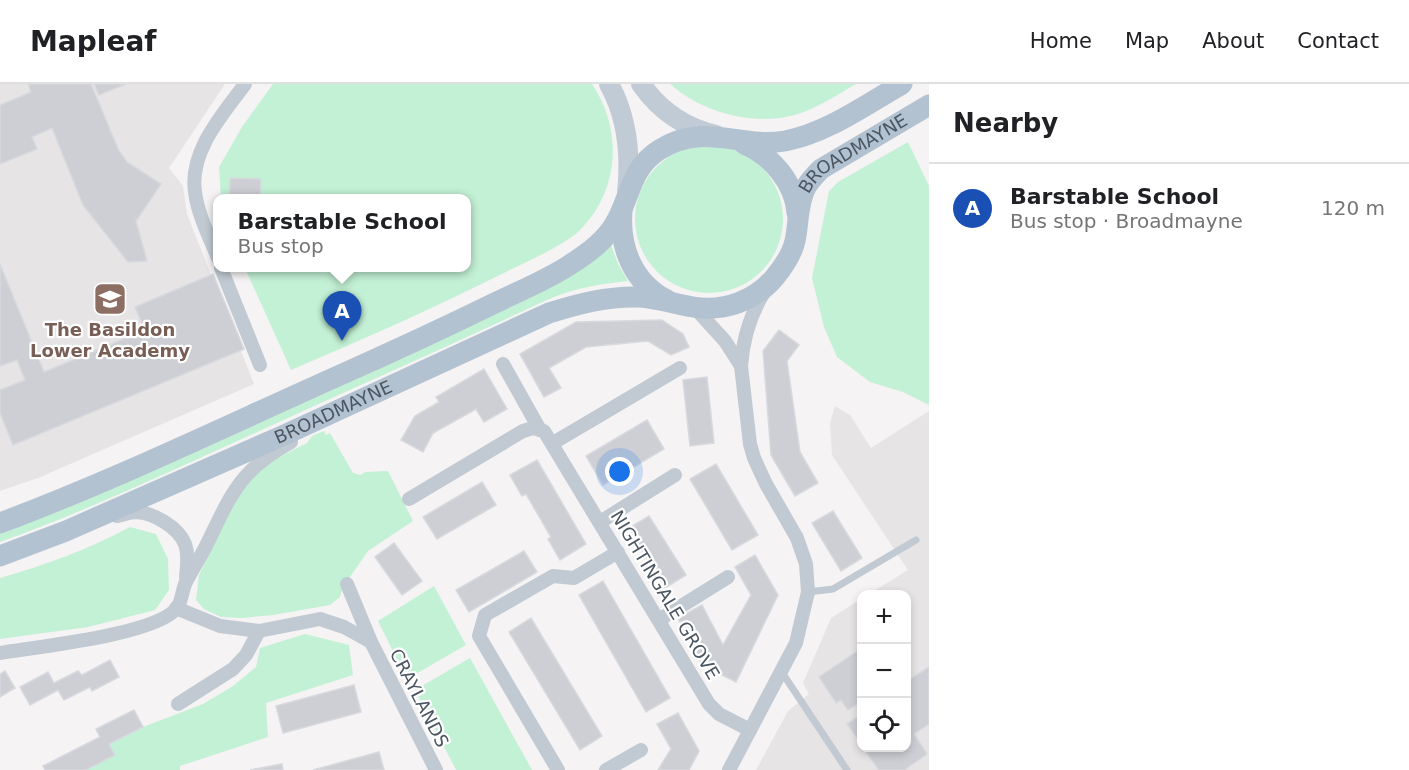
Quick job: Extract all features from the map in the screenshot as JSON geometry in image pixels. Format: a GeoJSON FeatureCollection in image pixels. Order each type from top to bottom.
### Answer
{"type":"FeatureCollection","features":[{"type":"Feature","properties":{"kind":"main road"},"geometry":{"type":"LineString","coordinates":[[609,84],[619,104],[626,130],[629,164],[624,201]]}},
{"type":"Feature","properties":{"kind":"main road"},"geometry":{"type":"LineString","coordinates":[[641,84],[656,102],[680,122],[731,139]]}},
{"type":"Feature","properties":{"kind":"main road","name":"BROADMAYNE"},"geometry":{"type":"LineString","coordinates":[[0,523],[89,488],[421,339],[568,266],[592,249],[610,231],[640,169],[659,150],[679,140],[695,136],[772,143],[803,136],[837,121],[902,84]]}},
{"type":"Feature","properties":{"kind":"main road","name":"BROADMAYNE"},"geometry":{"type":"LineString","coordinates":[[797,218],[806,187],[821,169],[929,105]]}},
{"type":"Feature","properties":{"kind":"main road","name":"BROADMAYNE"},"geometry":{"type":"LineString","coordinates":[[0,556],[66,531],[388,388],[531,321],[572,306],[616,297],[639,297],[709,309],[740,303],[757,293],[784,266],[795,241],[797,205],[781,173],[762,153],[731,139]]}},
{"type":"Feature","properties":{"kind":"main road","name":"BROADMAYNE"},"geometry":{"type":"LineString","coordinates":[[624,201],[620,230],[628,258],[649,288],[673,303]]}},
{"type":"Feature","properties":{"kind":"street"},"geometry":{"type":"LineString","coordinates":[[213,246],[199,213],[194,189],[196,164],[208,136],[245,84]]}},
{"type":"Feature","properties":{"kind":"street"},"geometry":{"type":"LineString","coordinates":[[223,272],[260,365]]}},
{"type":"Feature","properties":{"kind":"street"},"geometry":{"type":"LineString","coordinates":[[729,770],[796,643],[808,592],[806,564],[797,538],[754,458],[750,444],[741,366],[744,341],[753,311],[773,279]]}},
{"type":"Feature","properties":{"kind":"street"},"geometry":{"type":"LineString","coordinates":[[694,307],[725,341],[741,366]]}},
{"type":"Feature","properties":{"kind":"street","name":"NIGHTINGALE GROVE"},"geometry":{"type":"LineString","coordinates":[[502,364],[542,430],[553,443],[714,710],[750,730]]}},
{"type":"Feature","properties":{"kind":"street"},"geometry":{"type":"LineString","coordinates":[[553,443],[680,368]]}},
{"type":"Feature","properties":{"kind":"street"},"geometry":{"type":"LineString","coordinates":[[0,652],[76,641],[140,627],[161,619],[177,608],[186,582],[230,497],[250,470],[268,454],[388,388]]}},
{"type":"Feature","properties":{"kind":"street"},"geometry":{"type":"LineString","coordinates":[[409,499],[523,431],[533,428],[542,430]]}},
{"type":"Feature","properties":{"kind":"street"},"geometry":{"type":"LineString","coordinates":[[600,522],[675,475]]}},
{"type":"Feature","properties":{"kind":"street"},"geometry":{"type":"LineString","coordinates":[[66,531],[135,512],[157,518],[177,532],[185,544],[188,558],[186,582]]}},
{"type":"Feature","properties":{"kind":"street"},"geometry":{"type":"LineString","coordinates":[[558,770],[479,636],[485,615],[553,576],[574,578],[618,552]]}},
{"type":"Feature","properties":{"kind":"street"},"geometry":{"type":"LineString","coordinates":[[659,620],[728,577]]}},
{"type":"Feature","properties":{"kind":"street","name":"CRAYLANDS"},"geometry":{"type":"LineString","coordinates":[[347,584],[371,642],[436,770]]}},
{"type":"Feature","properties":{"kind":"street","name":"CRAYLANDS"},"geometry":{"type":"LineString","coordinates":[[177,608],[220,626],[260,631],[320,619],[344,627],[371,642]]}},
{"type":"Feature","properties":{"kind":"street"},"geometry":{"type":"LineString","coordinates":[[178,704],[233,669],[246,655],[260,631]]}},
{"type":"Feature","properties":{"kind":"street"},"geometry":{"type":"LineString","coordinates":[[606,770],[641,750]]}},
{"type":"Feature","properties":{"kind":"lane"},"geometry":{"type":"LineString","coordinates":[[808,592],[833,589],[916,540]]}},
{"type":"Feature","properties":{"kind":"lane"},"geometry":{"type":"LineString","coordinates":[[781,671],[847,770]]}},
{"type":"Feature","properties":{"kind":"shaded area","name":"The Basildon Lower Academy"},"geometry":{"type":"Polygon","coordinates":[[[0,84],[225,84],[169,168],[183,186],[187,214],[254,384],[38,478],[0,491],[0,84]]]}},
{"type":"Feature","properties":{"kind":"shaded area"},"geometry":{"type":"Polygon","coordinates":[[[835,406],[850,415],[871,448],[929,411],[929,770],[756,770],[788,711],[809,694],[803,683],[831,618],[857,602],[857,752],[911,752],[911,590],[876,590],[908,570],[832,455],[830,423],[835,406]]]}},
{"type":"Feature","properties":{"kind":"green space"},"geometry":{"type":"Polygon","coordinates":[[[273,84],[592,84],[609,121],[612,160],[603,198],[593,215],[573,236],[535,258],[454,297],[291,370],[247,272],[471,272],[471,194],[221,194],[219,167],[242,127],[273,84]]]}},
{"type":"Feature","properties":{"kind":"green space"},"geometry":{"type":"Polygon","coordinates":[[[670,84],[856,84],[806,111],[772,119],[753,119],[717,111],[700,104],[670,84]]]}},
{"type":"Feature","properties":{"kind":"green space"},"geometry":{"type":"Polygon","coordinates":[[[908,142],[929,186],[929,405],[903,392],[870,382],[837,357],[824,327],[812,278],[829,191],[838,182],[908,142]]]}},
{"type":"Feature","properties":{"kind":"green space"},"geometry":{"type":"Polygon","coordinates":[[[709,145],[737,151],[761,167],[777,191],[783,219],[777,247],[761,271],[737,287],[709,293],[681,287],[657,271],[641,247],[635,219],[641,191],[657,167],[681,151],[709,145]]]}},
{"type":"Feature","properties":{"kind":"green space"},"geometry":{"type":"Polygon","coordinates":[[[611,245],[628,281],[588,287],[549,299],[129,490],[0,542],[0,529],[611,245]]]}},
{"type":"Feature","properties":{"kind":"green space"},"geometry":{"type":"Polygon","coordinates":[[[324,431],[326,435],[330,433],[353,473],[361,475],[365,472],[388,471],[413,521],[368,551],[343,587],[340,597],[330,605],[242,618],[221,617],[204,609],[196,600],[199,575],[238,496],[257,472],[277,458],[307,443],[312,436],[324,431]]]}},
{"type":"Feature","properties":{"kind":"green space"},"geometry":{"type":"Polygon","coordinates":[[[130,527],[156,534],[168,559],[169,590],[155,610],[88,627],[0,639],[0,578],[66,556],[130,527]]]}},
{"type":"Feature","properties":{"kind":"green space"},"geometry":{"type":"Polygon","coordinates":[[[434,586],[466,645],[407,679],[378,621],[434,586]]]}},
{"type":"Feature","properties":{"kind":"green space"},"geometry":{"type":"Polygon","coordinates":[[[305,634],[349,645],[353,675],[266,703],[268,737],[180,766],[180,770],[86,770],[115,755],[109,744],[143,727],[203,704],[233,686],[256,667],[260,648],[305,634]]]}},
{"type":"Feature","properties":{"kind":"green space"},"geometry":{"type":"Polygon","coordinates":[[[470,658],[532,770],[456,770],[415,690],[470,658]]]}},
{"type":"Feature","properties":{"kind":"building"},"geometry":{"type":"Polygon","coordinates":[[[28,84],[91,84],[119,151],[127,162],[161,184],[136,221],[147,261],[128,262],[83,205],[52,128],[32,137],[37,149],[0,164],[0,105],[31,92],[28,84]]]}},
{"type":"Feature","properties":{"kind":"building"},"geometry":{"type":"Polygon","coordinates":[[[94,84],[126,84],[99,95],[94,84]]]}},
{"type":"Feature","properties":{"kind":"building"},"geometry":{"type":"Polygon","coordinates":[[[230,178],[261,179],[260,194],[229,194],[230,178]]]}},
{"type":"Feature","properties":{"kind":"building"},"geometry":{"type":"Polygon","coordinates":[[[0,264],[44,372],[145,330],[135,307],[213,274],[244,349],[13,445],[0,413],[0,390],[25,380],[17,360],[0,366],[0,264]]]}},
{"type":"Feature","properties":{"kind":"building"},"geometry":{"type":"Polygon","coordinates":[[[662,320],[683,334],[689,347],[671,355],[648,341],[586,347],[549,368],[561,388],[544,397],[520,354],[576,322],[662,320]]]}},
{"type":"Feature","properties":{"kind":"building"},"geometry":{"type":"Polygon","coordinates":[[[779,330],[799,345],[787,361],[800,452],[818,483],[795,496],[771,455],[763,351],[779,330]]]}},
{"type":"Feature","properties":{"kind":"building"},"geometry":{"type":"Polygon","coordinates":[[[484,369],[507,409],[484,422],[476,409],[433,433],[423,452],[401,440],[415,416],[439,402],[436,397],[484,369]]]}},
{"type":"Feature","properties":{"kind":"building"},"geometry":{"type":"Polygon","coordinates":[[[707,377],[714,443],[690,446],[683,380],[707,377]]]}},
{"type":"Feature","properties":{"kind":"building"},"geometry":{"type":"Polygon","coordinates":[[[647,420],[664,449],[603,485],[586,456],[647,420]]]}},
{"type":"Feature","properties":{"kind":"building"},"geometry":{"type":"Polygon","coordinates":[[[537,460],[586,544],[560,560],[548,539],[551,537],[526,494],[522,496],[510,475],[537,460]]]}},
{"type":"Feature","properties":{"kind":"building"},"geometry":{"type":"Polygon","coordinates":[[[716,464],[758,535],[732,550],[690,479],[716,464]]]}},
{"type":"Feature","properties":{"kind":"building"},"geometry":{"type":"Polygon","coordinates":[[[482,482],[496,505],[437,539],[423,517],[482,482]]]}},
{"type":"Feature","properties":{"kind":"building"},"geometry":{"type":"Polygon","coordinates":[[[833,511],[862,558],[841,571],[812,523],[833,511]]]}},
{"type":"Feature","properties":{"kind":"building"},"geometry":{"type":"Polygon","coordinates":[[[649,516],[686,575],[665,588],[629,528],[649,516]]]}},
{"type":"Feature","properties":{"kind":"building"},"geometry":{"type":"Polygon","coordinates":[[[394,543],[422,581],[402,595],[375,557],[394,543]]]}},
{"type":"Feature","properties":{"kind":"building"},"geometry":{"type":"Polygon","coordinates":[[[524,551],[537,572],[469,612],[456,590],[524,551]]]}},
{"type":"Feature","properties":{"kind":"building"},"geometry":{"type":"Polygon","coordinates":[[[755,555],[778,595],[736,682],[702,665],[678,618],[702,605],[723,645],[751,595],[735,567],[755,555]]]}},
{"type":"Feature","properties":{"kind":"building"},"geometry":{"type":"Polygon","coordinates":[[[603,581],[670,698],[646,712],[579,595],[603,581]]]}},
{"type":"Feature","properties":{"kind":"building"},"geometry":{"type":"Polygon","coordinates":[[[531,618],[602,736],[580,750],[509,632],[531,618]]]}},
{"type":"Feature","properties":{"kind":"building"},"geometry":{"type":"Polygon","coordinates":[[[857,651],[857,704],[848,710],[841,700],[836,703],[819,677],[857,651]]]}},
{"type":"Feature","properties":{"kind":"building"},"geometry":{"type":"Polygon","coordinates":[[[110,660],[119,677],[92,691],[90,687],[64,700],[58,690],[30,705],[20,687],[48,672],[54,683],[78,671],[82,675],[110,660]]]}},
{"type":"Feature","properties":{"kind":"building"},"geometry":{"type":"Polygon","coordinates":[[[929,667],[929,724],[914,734],[927,754],[904,770],[879,770],[866,752],[911,752],[911,679],[929,667]]]}},
{"type":"Feature","properties":{"kind":"building"},"geometry":{"type":"Polygon","coordinates":[[[5,671],[15,688],[0,697],[0,674],[5,671]]]}},
{"type":"Feature","properties":{"kind":"building"},"geometry":{"type":"Polygon","coordinates":[[[354,685],[361,712],[283,733],[276,706],[354,685]]]}},
{"type":"Feature","properties":{"kind":"building"},"geometry":{"type":"Polygon","coordinates":[[[134,710],[143,727],[109,744],[115,755],[86,770],[45,770],[43,766],[100,737],[96,729],[134,710]]]}},
{"type":"Feature","properties":{"kind":"building"},"geometry":{"type":"Polygon","coordinates":[[[678,713],[699,751],[689,770],[658,770],[671,749],[657,724],[678,713]]]}},
{"type":"Feature","properties":{"kind":"building"},"geometry":{"type":"Polygon","coordinates":[[[857,717],[857,738],[847,724],[857,717]]]}},
{"type":"Feature","properties":{"kind":"building"},"geometry":{"type":"Polygon","coordinates":[[[379,752],[384,770],[313,770],[379,752]]]}},
{"type":"Feature","properties":{"kind":"building"},"geometry":{"type":"Polygon","coordinates":[[[282,764],[283,770],[250,770],[282,764]]]}},
{"type":"Feature","properties":{"kind":"place","name":"The Basildon Lower Academy"},"geometry":{"type":"Point","coordinates":[110,299]}},
{"type":"Feature","properties":{"kind":"place","name":"Barstable School"},"geometry":{"type":"Point","coordinates":[342,341]}}]}
